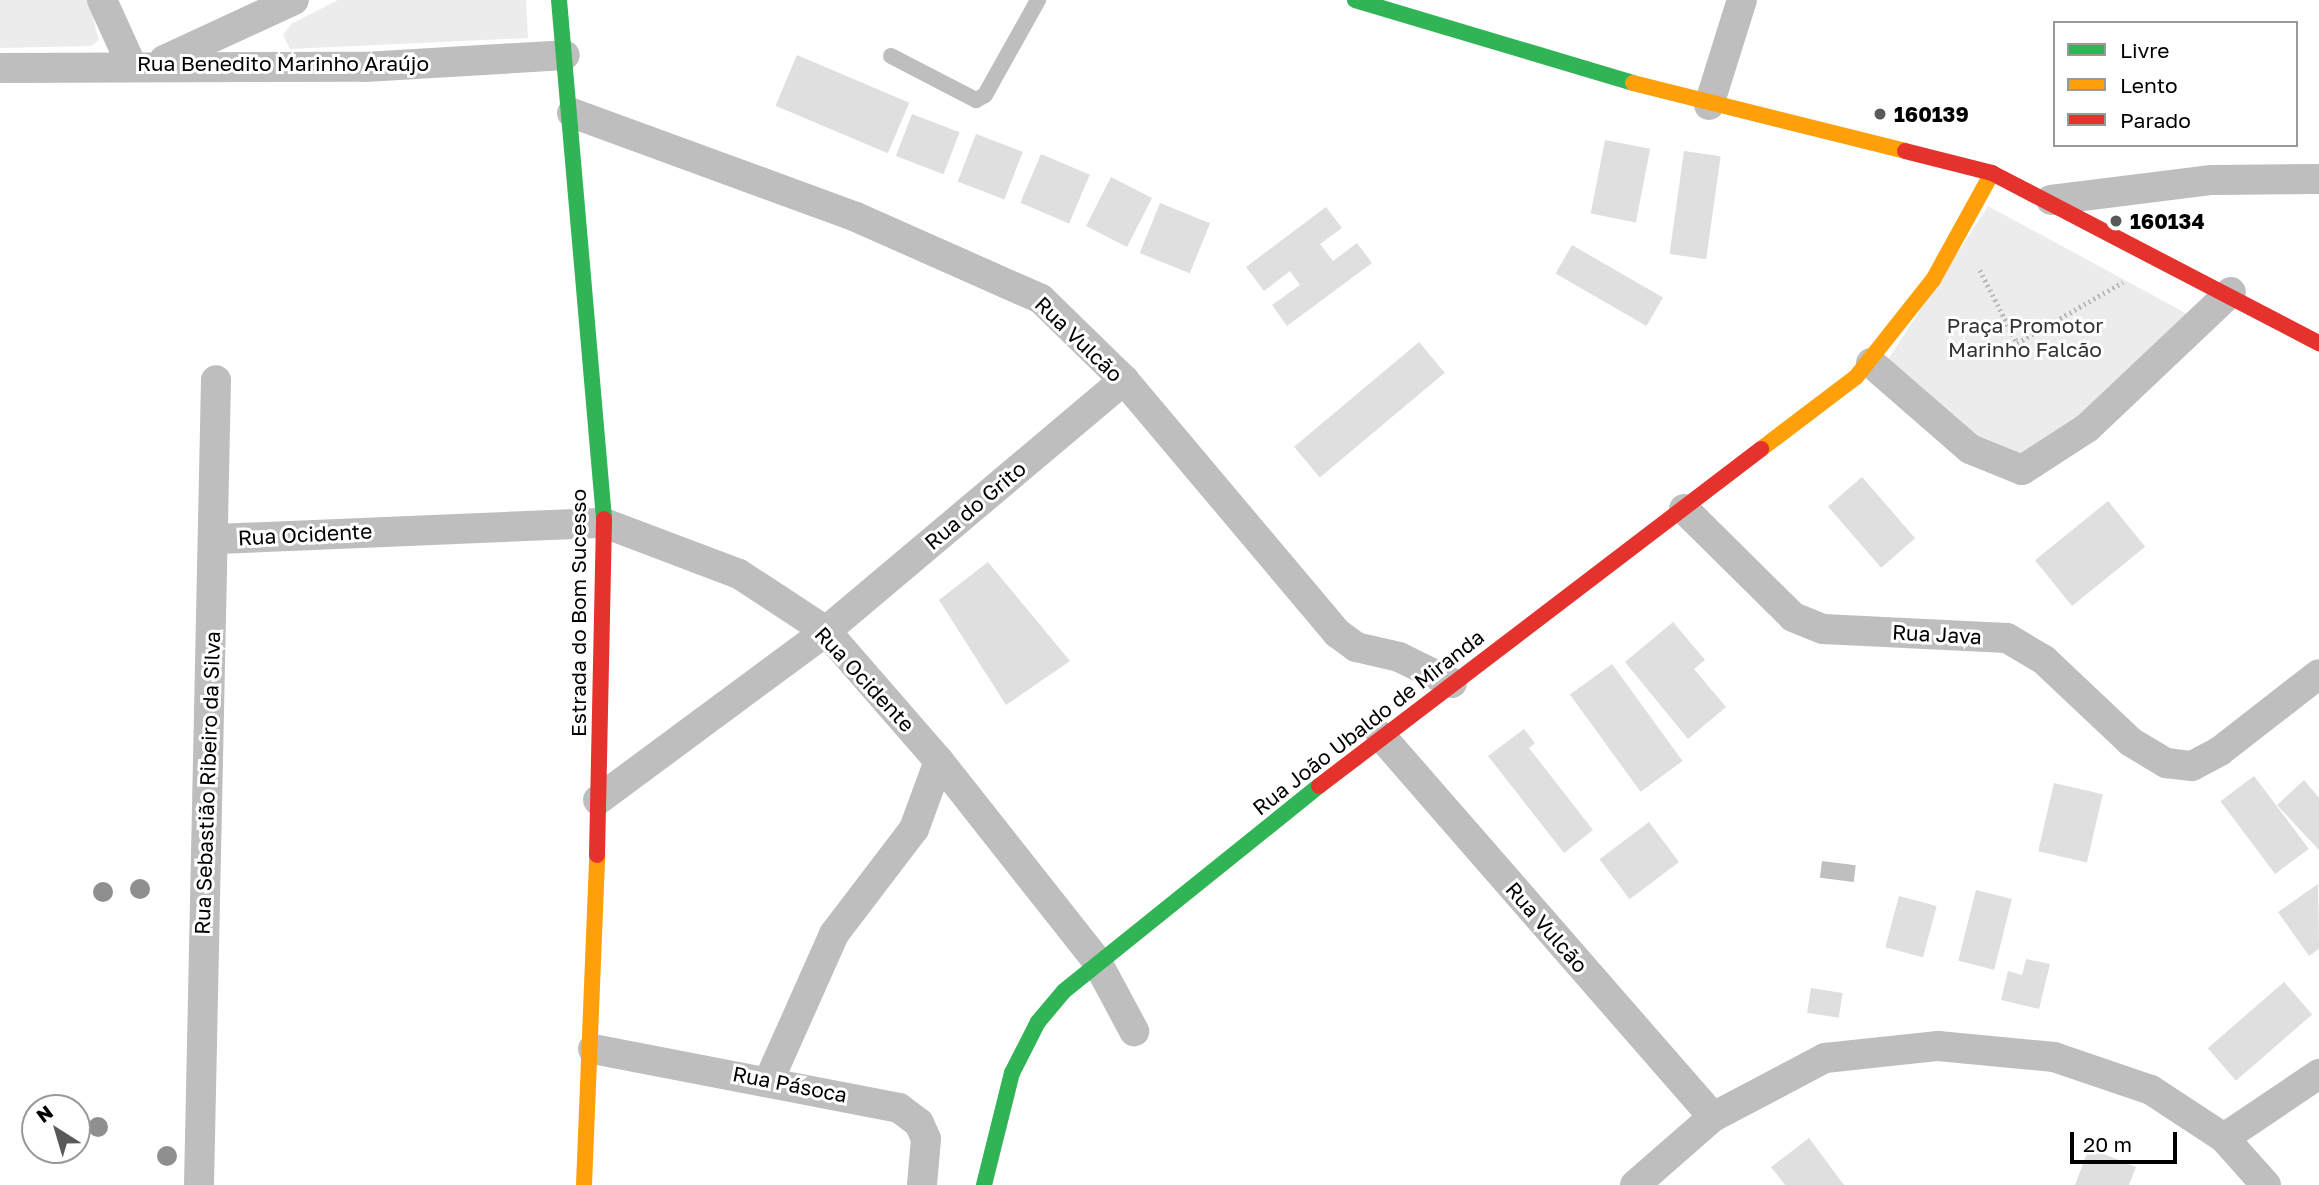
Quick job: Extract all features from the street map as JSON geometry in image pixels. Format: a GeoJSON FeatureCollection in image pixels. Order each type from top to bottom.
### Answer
{"type":"FeatureCollection","features":[{"type":"Feature","properties":{"kind":"street"},"geometry":{"type":"LineString","coordinates":[[102,0],[144,64],[294,0]]}},
{"type":"Feature","properties":{"kind":"street","name":"Estrada do Bom Sucesso"},"geometry":{"type":"LineString","coordinates":[[559,0],[572,113],[604,523],[593,1049],[584,1185]]}},
{"type":"Feature","properties":{"kind":"street"},"geometry":{"type":"LineString","coordinates":[[1355,0],[1450,34],[1709,105],[1992,173],[2051,200],[2231,292],[2319,343]]}},
{"type":"Feature","properties":{"kind":"street"},"geometry":{"type":"LineString","coordinates":[[1709,105],[1741,0]]}},
{"type":"Feature","properties":{"kind":"street","name":"Rua Benedito Marinho Araújo"},"geometry":{"type":"LineString","coordinates":[[0,68],[144,64],[365,67],[565,55]]}},
{"type":"Feature","properties":{"kind":"street","name":"Rua Vulcão"},"geometry":{"type":"LineString","coordinates":[[572,113],[1004,278],[1041,299],[1124,380],[1337,633],[1356,647],[1399,657],[1452,683]]}},
{"type":"Feature","properties":{"kind":"street","name":"Rua João Ubaldo de Miranda"},"geometry":{"type":"LineString","coordinates":[[984,1185],[1002,1100],[1024,1046],[1096,960],[1381,736],[1684,509],[1871,363],[1933,280],[1992,173]]}},
{"type":"Feature","properties":{"kind":"street"},"geometry":{"type":"LineString","coordinates":[[2051,200],[2212,180],[2319,179]]}},
{"type":"Feature","properties":{"kind":"street"},"geometry":{"type":"LineString","coordinates":[[1871,363],[1970,449],[2022,470],[2087,428],[2231,292]]}},
{"type":"Feature","properties":{"kind":"street","name":"Rua Sebastião Ribeiro da Silva"},"geometry":{"type":"LineString","coordinates":[[199,1185],[206,737],[217,539],[216,380]]}},
{"type":"Feature","properties":{"kind":"street","name":"Rua do Grito"},"geometry":{"type":"LineString","coordinates":[[598,800],[826,631],[1124,380]]}},
{"type":"Feature","properties":{"kind":"street","name":"Rua Java"},"geometry":{"type":"LineString","coordinates":[[1684,509],[1757,587],[1805,624],[2007,638],[2044,660],[2142,750],[2166,763],[2192,766],[2319,674]]}},
{"type":"Feature","properties":{"kind":"street","name":"Rua Ocidente"},"geometry":{"type":"LineString","coordinates":[[217,539],[604,523],[739,574],[826,631],[939,761],[1096,960],[1134,1031]]}},
{"type":"Feature","properties":{"kind":"street","name":"Rua Vulcão"},"geometry":{"type":"LineString","coordinates":[[1381,736],[1713,1117]]}},
{"type":"Feature","properties":{"kind":"street"},"geometry":{"type":"LineString","coordinates":[[770,1078],[834,933],[914,829],[939,761]]}},
{"type":"Feature","properties":{"kind":"street"},"geometry":{"type":"LineString","coordinates":[[1634,1185],[1713,1117],[1825,1058],[1872,1049],[2002,1048],[2102,1071],[2151,1090],[2224,1138],[2266,1185]]}},
{"type":"Feature","properties":{"kind":"street","name":"Rua Pásoca"},"geometry":{"type":"LineString","coordinates":[[593,1049],[770,1078],[909,1113],[926,1139],[922,1185]]}},
{"type":"Feature","properties":{"kind":"street"},"geometry":{"type":"LineString","coordinates":[[2224,1138],[2319,1074]]}},
{"type":"Feature","properties":{"kind":"lane"},"geometry":{"type":"LineString","coordinates":[[891,56],[976,100],[985,95],[1038,0]]}},
{"type":"Feature","properties":{"kind":"path"},"geometry":{"type":"LineString","coordinates":[[1977,265],[2017,343],[2162,257]]}},
{"type":"Feature","properties":{"kind":"green space"},"geometry":{"type":"Polygon","coordinates":[[[0,0],[88,0],[99,40],[91,46],[0,48],[0,0]]]}},
{"type":"Feature","properties":{"kind":"green space"},"geometry":{"type":"Polygon","coordinates":[[[338,0],[526,0],[528,38],[290,49],[283,35],[291,24],[338,0]]]}},
{"type":"Feature","properties":{"kind":"green space","name":"Praça Promotor Marinho Falcão"},"geometry":{"type":"Polygon","coordinates":[[[1988,206],[2193,317],[2057,442],[2013,462],[1973,440],[1887,361],[1988,206]]]}},
{"type":"Feature","properties":{"kind":"shaded area"},"geometry":{"type":"Polygon","coordinates":[[[1822,861],[1856,865],[1854,882],[1820,878],[1822,861]]]}},
{"type":"Feature","properties":{"kind":"building"},"geometry":{"type":"Polygon","coordinates":[[[797,55],[909,103],[888,153],[776,106],[797,55]]]}},
{"type":"Feature","properties":{"kind":"building"},"geometry":{"type":"Polygon","coordinates":[[[912,114],[960,132],[943,174],[896,156],[912,114]]]}},
{"type":"Feature","properties":{"kind":"building"},"geometry":{"type":"Polygon","coordinates":[[[976,134],[1023,152],[1004,200],[958,182],[976,134]]]}},
{"type":"Feature","properties":{"kind":"building"},"geometry":{"type":"Polygon","coordinates":[[[1605,140],[1650,149],[1636,222],[1591,214],[1605,140]]]}},
{"type":"Feature","properties":{"kind":"building"},"geometry":{"type":"Polygon","coordinates":[[[1684,151],[1721,156],[1706,259],[1670,254],[1684,151]]]}},
{"type":"Feature","properties":{"kind":"building"},"geometry":{"type":"Polygon","coordinates":[[[1041,154],[1090,175],[1069,223],[1020,203],[1041,154]]]}},
{"type":"Feature","properties":{"kind":"building"},"geometry":{"type":"Polygon","coordinates":[[[1111,177],[1152,198],[1127,247],[1086,226],[1111,177]]]}},
{"type":"Feature","properties":{"kind":"building"},"geometry":{"type":"Polygon","coordinates":[[[1160,203],[1210,223],[1190,273],[1140,253],[1160,203]]]}},
{"type":"Feature","properties":{"kind":"building"},"geometry":{"type":"Polygon","coordinates":[[[1326,207],[1342,228],[1320,244],[1333,261],[1357,243],[1372,263],[1287,326],[1272,305],[1300,285],[1290,271],[1264,291],[1246,267],[1326,207]]]}},
{"type":"Feature","properties":{"kind":"building"},"geometry":{"type":"Polygon","coordinates":[[[1572,245],[1663,298],[1646,326],[1556,274],[1572,245]]]}},
{"type":"Feature","properties":{"kind":"building"},"geometry":{"type":"Polygon","coordinates":[[[1419,342],[1445,373],[1320,477],[1294,447],[1419,342]]]}},
{"type":"Feature","properties":{"kind":"building"},"geometry":{"type":"Polygon","coordinates":[[[1862,477],[1915,538],[1881,568],[1828,507],[1862,477]]]}},
{"type":"Feature","properties":{"kind":"building"},"geometry":{"type":"Polygon","coordinates":[[[2108,501],[2145,547],[2072,606],[2035,560],[2108,501]]]}},
{"type":"Feature","properties":{"kind":"building"},"geometry":{"type":"Polygon","coordinates":[[[988,562],[1070,661],[1006,705],[939,600],[988,562]]]}},
{"type":"Feature","properties":{"kind":"building"},"geometry":{"type":"Polygon","coordinates":[[[1673,622],[1705,660],[1694,669],[1726,707],[1688,739],[1625,662],[1673,622]]]}},
{"type":"Feature","properties":{"kind":"building"},"geometry":{"type":"Polygon","coordinates":[[[1612,664],[1683,761],[1640,792],[1570,695],[1612,664]]]}},
{"type":"Feature","properties":{"kind":"building"},"geometry":{"type":"Polygon","coordinates":[[[1524,729],[1535,743],[1529,748],[1593,830],[1564,853],[1488,756],[1524,729]]]}},
{"type":"Feature","properties":{"kind":"building"},"geometry":{"type":"Polygon","coordinates":[[[2254,776],[2309,849],[2275,874],[2220,801],[2254,776]]]}},
{"type":"Feature","properties":{"kind":"building"},"geometry":{"type":"Polygon","coordinates":[[[2304,780],[2319,798],[2319,850],[2277,805],[2304,780]]]}},
{"type":"Feature","properties":{"kind":"building"},"geometry":{"type":"Polygon","coordinates":[[[2054,783],[2103,794],[2087,862],[2038,851],[2054,783]]]}},
{"type":"Feature","properties":{"kind":"building"},"geometry":{"type":"Polygon","coordinates":[[[1649,822],[1679,862],[1630,899],[1599,859],[1649,822]]]}},
{"type":"Feature","properties":{"kind":"building"},"geometry":{"type":"Polygon","coordinates":[[[2318,884],[2319,949],[2309,956],[2278,912],[2318,884]]]}},
{"type":"Feature","properties":{"kind":"building"},"geometry":{"type":"Polygon","coordinates":[[[1976,890],[2012,899],[1994,970],[1958,961],[1976,890]]]}},
{"type":"Feature","properties":{"kind":"building"},"geometry":{"type":"Polygon","coordinates":[[[1899,896],[1937,906],[1923,957],[1885,947],[1899,896]]]}},
{"type":"Feature","properties":{"kind":"building"},"geometry":{"type":"Polygon","coordinates":[[[2026,959],[2050,964],[2039,1009],[2001,1000],[2008,971],[2022,975],[2026,959]]]}},
{"type":"Feature","properties":{"kind":"building"},"geometry":{"type":"Polygon","coordinates":[[[2284,982],[2312,1014],[2236,1081],[2208,1048],[2284,982]]]}},
{"type":"Feature","properties":{"kind":"building"},"geometry":{"type":"Polygon","coordinates":[[[1811,988],[1843,993],[1839,1018],[1807,1013],[1811,988]]]}},
{"type":"Feature","properties":{"kind":"building"},"geometry":{"type":"Polygon","coordinates":[[[1809,1138],[1844,1185],[1785,1185],[1771,1167],[1809,1138]]]}},
{"type":"Feature","properties":{"kind":"building"},"geometry":{"type":"Polygon","coordinates":[[[2089,1148],[2136,1167],[2129,1185],[2075,1185],[2089,1148]]]}},
{"type":"Feature","properties":{"kind":"traffic: fast"},"geometry":{"type":"LineString","coordinates":[[559,0],[604,519]]}},
{"type":"Feature","properties":{"kind":"traffic: fast"},"geometry":{"type":"LineString","coordinates":[[1355,0],[1633,83]]}},
{"type":"Feature","properties":{"kind":"traffic: fast"},"geometry":{"type":"LineString","coordinates":[[984,1185],[1012,1073],[1038,1022],[1064,991],[1319,786]]}},
{"type":"Feature","properties":{"kind":"traffic: slow"},"geometry":{"type":"LineString","coordinates":[[1633,83],[1905,151]]}},
{"type":"Feature","properties":{"kind":"traffic: slow"},"geometry":{"type":"LineString","coordinates":[[1761,449],[1856,377],[1933,280],[1992,173]]}},
{"type":"Feature","properties":{"kind":"traffic: slow"},"geometry":{"type":"LineString","coordinates":[[584,1185],[597,855]]}},
{"type":"Feature","properties":{"kind":"traffic: jam"},"geometry":{"type":"LineString","coordinates":[[1905,151],[1992,173],[2319,343]]}},
{"type":"Feature","properties":{"kind":"traffic: jam"},"geometry":{"type":"LineString","coordinates":[[1319,786],[1761,449]]}},
{"type":"Feature","properties":{"kind":"traffic: jam"},"geometry":{"type":"LineString","coordinates":[[597,855],[604,519]]}},
{"type":"Feature","properties":{"kind":"place","name":"160139"},"geometry":{"type":"Point","coordinates":[1880,114]}},
{"type":"Feature","properties":{"kind":"place","name":"160134"},"geometry":{"type":"Point","coordinates":[2116,221]}}]}
